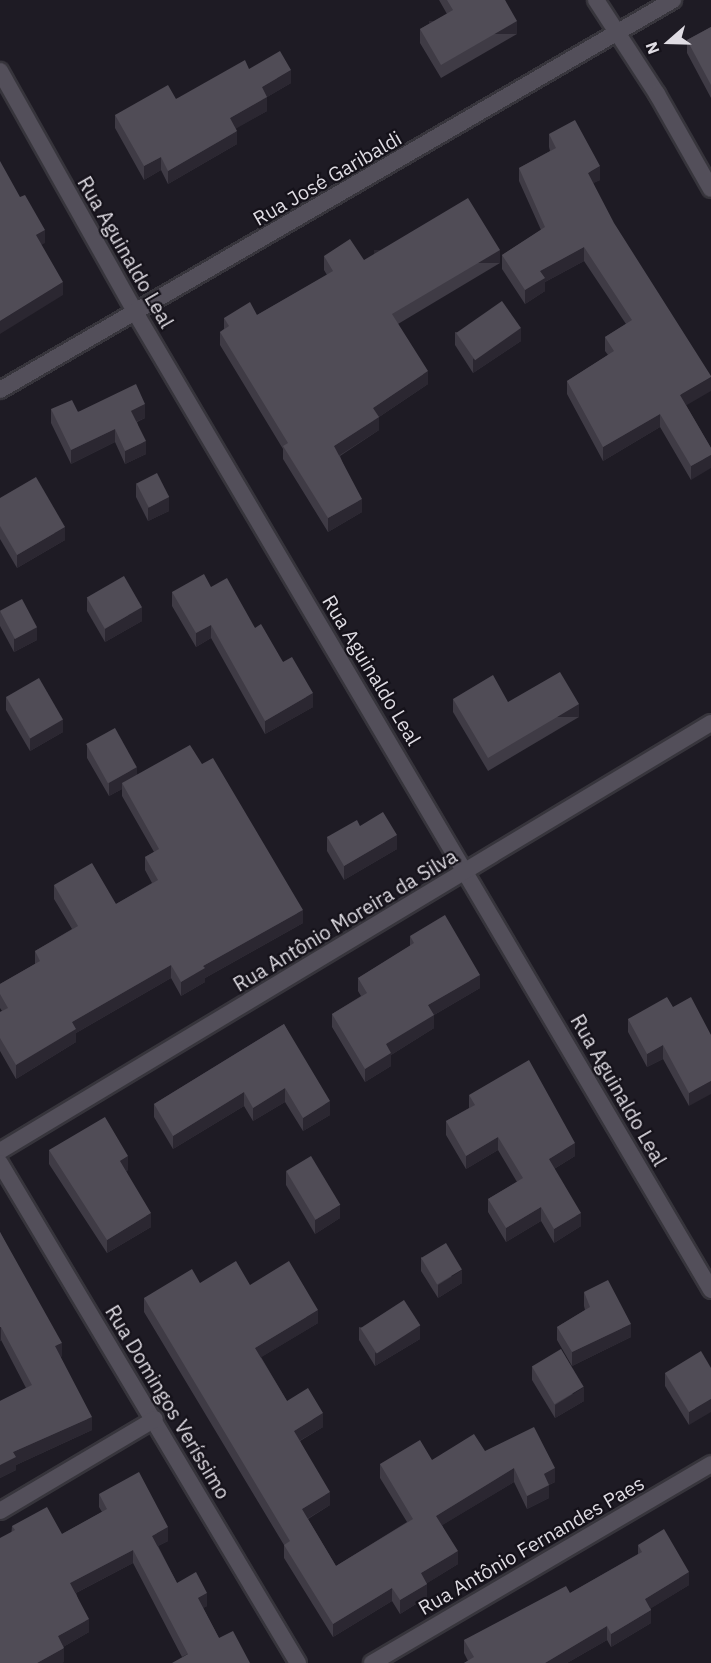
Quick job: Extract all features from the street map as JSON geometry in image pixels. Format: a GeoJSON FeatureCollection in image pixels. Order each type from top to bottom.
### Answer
{"type":"FeatureCollection","features":[{"type":"Feature","properties":{"kind":"street"},"geometry":{"type":"LineString","coordinates":[[596,0],[620,34],[711,189]]}},
{"type":"Feature","properties":{"kind":"street","name":"Rua José Garibaldi"},"geometry":{"type":"LineString","coordinates":[[0,390],[620,34],[673,0]]}},
{"type":"Feature","properties":{"kind":"street","name":"Rua Aguinaldo Leal"},"geometry":{"type":"LineString","coordinates":[[0,71],[135,312],[467,871],[711,1290]]}},
{"type":"Feature","properties":{"kind":"street","name":"Rua Antônio Moreira da Silva"},"geometry":{"type":"LineString","coordinates":[[0,1151],[711,723]]}},
{"type":"Feature","properties":{"kind":"street","name":"Rua Domingos Veríssimo"},"geometry":{"type":"LineString","coordinates":[[0,1163],[298,1663]]}},
{"type":"Feature","properties":{"kind":"street"},"geometry":{"type":"LineString","coordinates":[[0,1511],[154,1419]]}},
{"type":"Feature","properties":{"kind":"street","name":"Rua Antônio Fernandes Paes"},"geometry":{"type":"LineString","coordinates":[[372,1663],[711,1464]]}},
{"type":"Feature","properties":{"kind":"building"},"geometry":{"type":"Polygon","coordinates":[[[447,0],[505,0],[517,21],[441,65],[420,29],[453,10],[447,0]]]}},
{"type":"Feature","properties":{"kind":"building"},"geometry":{"type":"Polygon","coordinates":[[[711,27],[711,85],[687,40],[711,27]]]}},
{"type":"Feature","properties":{"kind":"building"},"geometry":{"type":"Polygon","coordinates":[[[280,51],[291,70],[262,87],[267,97],[230,118],[237,131],[168,171],[161,157],[144,166],[115,115],[168,85],[176,99],[245,60],[249,69],[280,51]]]}},
{"type":"Feature","properties":{"kind":"building"},"geometry":{"type":"Polygon","coordinates":[[[575,120],[600,166],[588,173],[614,223],[711,376],[680,395],[711,448],[711,455],[691,466],[660,414],[603,447],[567,381],[614,351],[605,337],[632,320],[584,247],[540,271],[545,278],[525,290],[502,255],[545,227],[519,168],[556,148],[549,134],[575,120]]]}},
{"type":"Feature","properties":{"kind":"building"},"geometry":{"type":"Polygon","coordinates":[[[0,161],[20,197],[25,195],[45,230],[36,235],[63,282],[0,321],[0,161]]]}},
{"type":"Feature","properties":{"kind":"building"},"geometry":{"type":"Polygon","coordinates":[[[468,198],[500,250],[392,314],[428,371],[373,408],[379,417],[334,446],[362,499],[328,518],[283,446],[288,443],[220,332],[229,326],[224,318],[250,302],[257,315],[333,271],[324,256],[350,239],[364,260],[468,198]]]}},
{"type":"Feature","properties":{"kind":"building"},"geometry":{"type":"Polygon","coordinates":[[[502,301],[521,328],[475,360],[456,333],[502,301]]]}},
{"type":"Feature","properties":{"kind":"building"},"geometry":{"type":"Polygon","coordinates":[[[136,384],[145,404],[131,411],[146,441],[125,451],[115,429],[71,450],[51,409],[72,400],[78,412],[136,384]]]}},
{"type":"Feature","properties":{"kind":"building"},"geometry":{"type":"Polygon","coordinates":[[[157,473],[169,497],[149,507],[137,483],[157,473]]]}},
{"type":"Feature","properties":{"kind":"building"},"geometry":{"type":"Polygon","coordinates":[[[36,477],[65,527],[17,555],[0,526],[0,498],[36,477]]]}},
{"type":"Feature","properties":{"kind":"building"},"geometry":{"type":"Polygon","coordinates":[[[204,574],[211,587],[227,578],[255,628],[261,624],[283,662],[292,657],[313,693],[265,721],[211,625],[196,633],[172,592],[204,574]]]}},
{"type":"Feature","properties":{"kind":"building"},"geometry":{"type":"Polygon","coordinates":[[[124,576],[142,607],[105,629],[87,598],[124,576]]]}},
{"type":"Feature","properties":{"kind":"building"},"geometry":{"type":"Polygon","coordinates":[[[22,599],[37,627],[15,639],[0,611],[22,599]]]}},
{"type":"Feature","properties":{"kind":"building"},"geometry":{"type":"Polygon","coordinates":[[[560,672],[579,704],[488,758],[453,699],[493,675],[508,702],[560,672]]]}},
{"type":"Feature","properties":{"kind":"building"},"geometry":{"type":"Polygon","coordinates":[[[39,678],[63,720],[30,739],[6,697],[39,678]]]}},
{"type":"Feature","properties":{"kind":"building"},"geometry":{"type":"Polygon","coordinates":[[[115,728],[137,767],[108,783],[86,744],[115,728]]]}},
{"type":"Feature","properties":{"kind":"building"},"geometry":{"type":"Polygon","coordinates":[[[190,745],[202,764],[213,758],[303,910],[203,966],[205,968],[181,982],[171,965],[72,1022],[76,1029],[16,1065],[0,1038],[0,1012],[8,1008],[0,994],[0,984],[40,961],[35,951],[78,926],[54,885],[92,863],[116,904],[158,880],[145,857],[159,849],[122,783],[190,745]]]}},
{"type":"Feature","properties":{"kind":"building"},"geometry":{"type":"Polygon","coordinates":[[[383,812],[397,835],[344,866],[327,837],[357,820],[360,826],[383,812]]]}},
{"type":"Feature","properties":{"kind":"building"},"geometry":{"type":"Polygon","coordinates":[[[445,915],[480,975],[428,1005],[434,1015],[386,1044],[391,1053],[365,1069],[332,1014],[367,993],[358,978],[414,943],[410,936],[445,915]]]}},
{"type":"Feature","properties":{"kind":"building"},"geometry":{"type":"Polygon","coordinates":[[[667,997],[673,1007],[691,997],[711,1035],[711,1081],[689,1093],[663,1045],[647,1054],[628,1019],[667,997]]]}},
{"type":"Feature","properties":{"kind":"building"},"geometry":{"type":"Polygon","coordinates":[[[284,1024],[330,1101],[303,1118],[285,1088],[253,1108],[244,1092],[173,1136],[154,1104],[284,1024]]]}},
{"type":"Feature","properties":{"kind":"building"},"geometry":{"type":"Polygon","coordinates":[[[529,1060],[575,1143],[549,1159],[581,1213],[554,1229],[541,1207],[506,1228],[488,1199],[523,1178],[498,1137],[466,1156],[446,1121],[475,1105],[469,1095],[529,1060]]]}},
{"type":"Feature","properties":{"kind":"building"},"geometry":{"type":"Polygon","coordinates":[[[105,1117],[128,1156],[120,1161],[151,1213],[107,1240],[49,1150],[105,1117]]]}},
{"type":"Feature","properties":{"kind":"building"},"geometry":{"type":"Polygon","coordinates":[[[311,1156],[340,1205],[315,1220],[286,1171],[311,1156]]]}},
{"type":"Feature","properties":{"kind":"building"},"geometry":{"type":"Polygon","coordinates":[[[0,1232],[62,1343],[55,1346],[92,1417],[13,1452],[16,1457],[0,1465],[0,1401],[32,1385],[0,1327],[0,1232]]]}},
{"type":"Feature","properties":{"kind":"building"},"geometry":{"type":"Polygon","coordinates":[[[446,1243],[462,1270],[437,1285],[421,1258],[446,1243]]]}},
{"type":"Feature","properties":{"kind":"building"},"geometry":{"type":"Polygon","coordinates":[[[236,1261],[250,1285],[289,1261],[318,1310],[255,1348],[287,1401],[308,1388],[323,1413],[294,1431],[330,1492],[302,1509],[336,1566],[413,1519],[380,1464],[420,1440],[432,1460],[474,1434],[485,1451],[534,1427],[555,1468],[544,1474],[549,1485],[527,1496],[514,1468],[436,1516],[458,1551],[421,1573],[427,1584],[400,1600],[392,1588],[333,1624],[284,1545],[290,1541],[144,1298],[192,1269],[200,1283],[236,1261]]]}},
{"type":"Feature","properties":{"kind":"building"},"geometry":{"type":"Polygon","coordinates":[[[608,1280],[631,1324],[572,1352],[557,1327],[590,1307],[584,1292],[608,1280]]]}},
{"type":"Feature","properties":{"kind":"building"},"geometry":{"type":"Polygon","coordinates":[[[404,1300],[420,1325],[377,1353],[360,1328],[404,1300]]]}},
{"type":"Feature","properties":{"kind":"building"},"geometry":{"type":"Polygon","coordinates":[[[561,1349],[584,1387],[555,1404],[532,1367],[561,1349]]]}},
{"type":"Feature","properties":{"kind":"building"},"geometry":{"type":"Polygon","coordinates":[[[701,1351],[711,1368],[711,1399],[689,1412],[665,1373],[701,1351]]]}},
{"type":"Feature","properties":{"kind":"building"},"geometry":{"type":"Polygon","coordinates":[[[139,1472],[168,1527],[152,1536],[177,1583],[196,1572],[207,1593],[198,1598],[219,1638],[233,1631],[250,1663],[172,1663],[188,1654],[133,1550],[70,1583],[89,1619],[58,1636],[64,1648],[37,1663],[0,1663],[0,1538],[15,1530],[12,1526],[47,1507],[62,1534],[107,1509],[99,1494],[139,1472]]]}},
{"type":"Feature","properties":{"kind":"building"},"geometry":{"type":"Polygon","coordinates":[[[664,1529],[689,1572],[645,1599],[651,1610],[611,1634],[607,1626],[545,1663],[464,1663],[474,1657],[464,1640],[566,1586],[570,1593],[642,1552],[638,1545],[664,1529]]]}}]}
